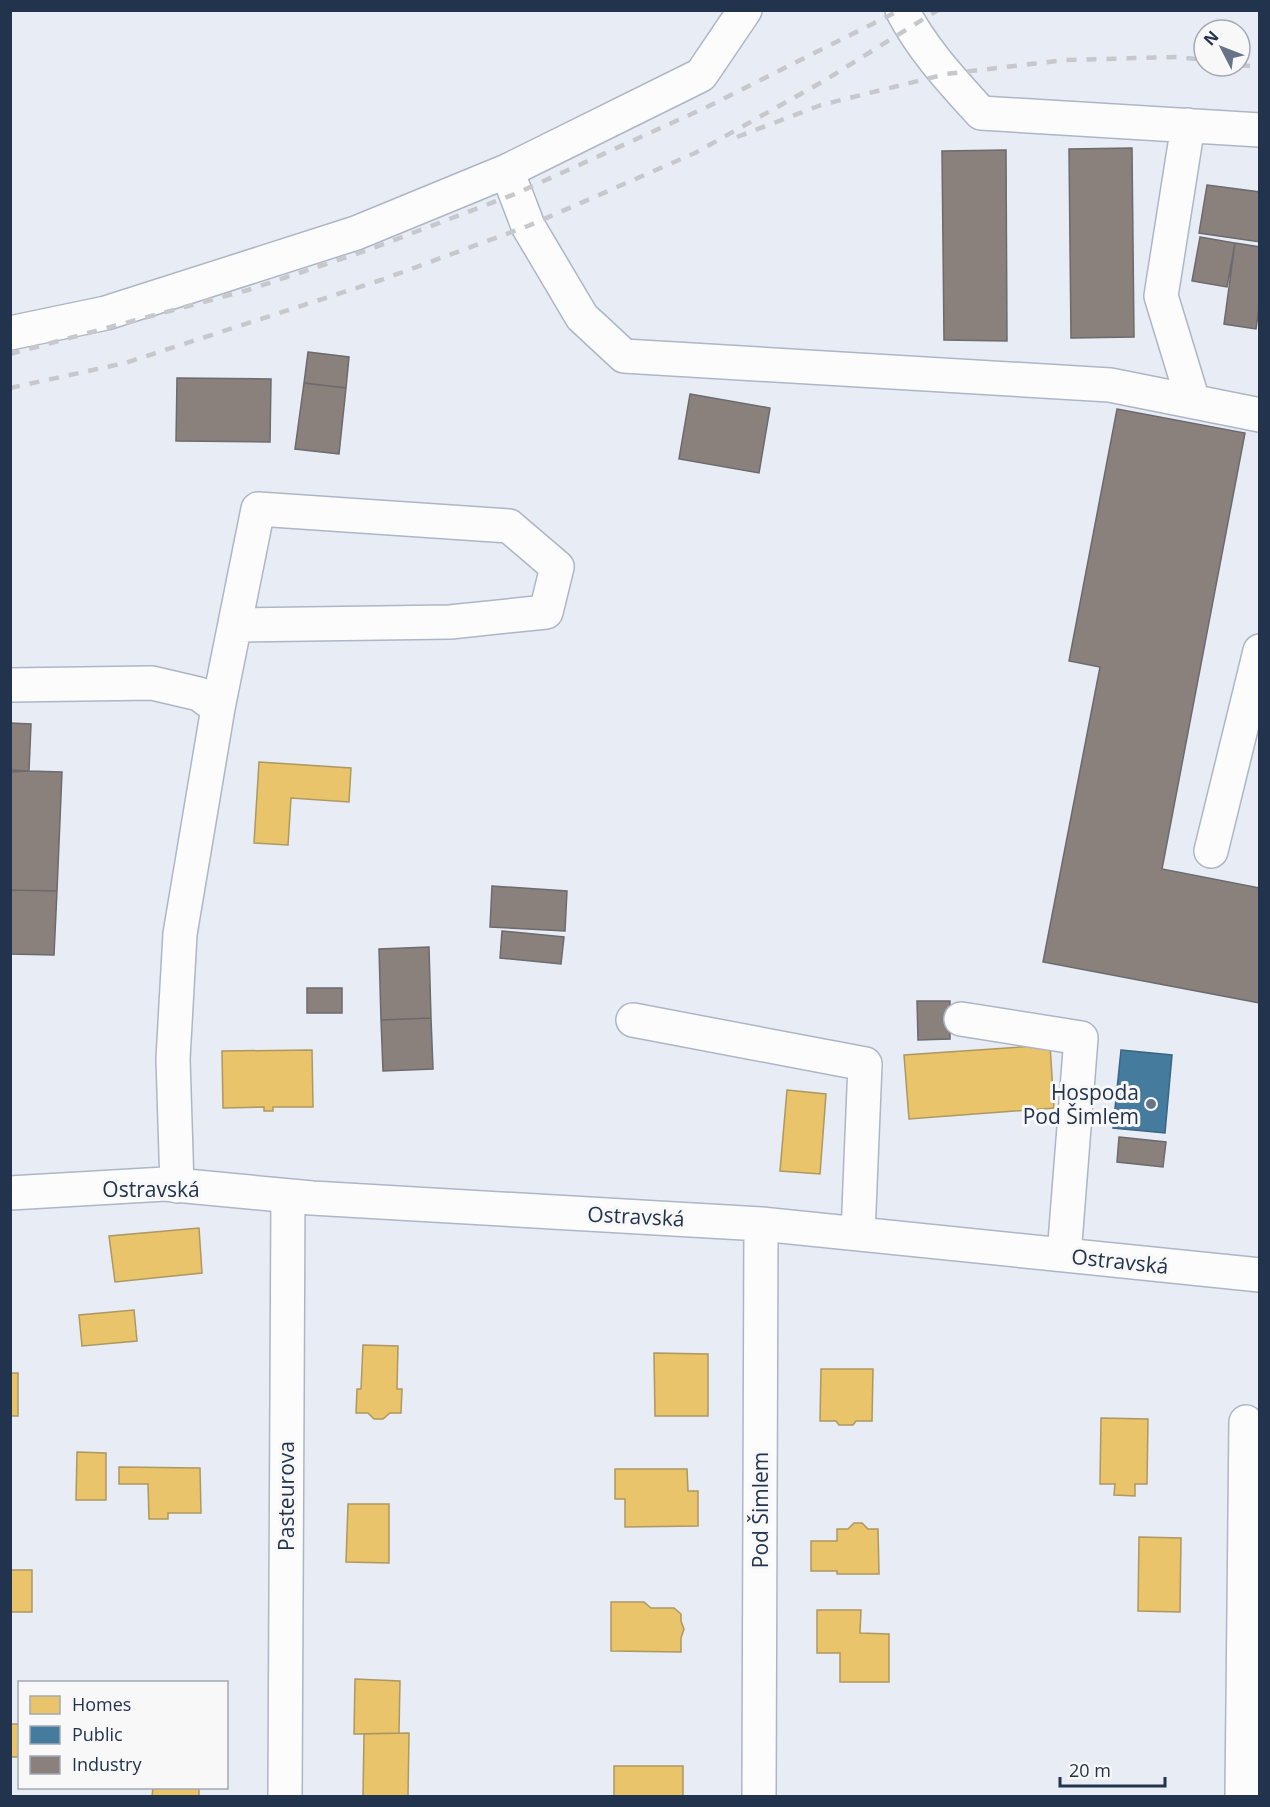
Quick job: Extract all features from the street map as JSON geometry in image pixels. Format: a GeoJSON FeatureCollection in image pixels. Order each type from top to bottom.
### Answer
{"type":"FeatureCollection","features":[{"type":"Feature","properties":{"kind":"street"},"geometry":{"type":"LineString","coordinates":[[10,333],[106,313],[356,233],[507,171],[701,75],[745,10]]}},
{"type":"Feature","properties":{"kind":"street"},"geometry":{"type":"LineString","coordinates":[[902,10],[911,28],[939,65],[981,113],[1260,130]]}},
{"type":"Feature","properties":{"kind":"street"},"geometry":{"type":"LineString","coordinates":[[1188,125],[1161,296],[1192,401]]}},
{"type":"Feature","properties":{"kind":"street"},"geometry":{"type":"LineString","coordinates":[[507,171],[528,226],[582,317],[624,356],[1110,385],[1260,415]]}},
{"type":"Feature","properties":{"kind":"street"},"geometry":{"type":"LineString","coordinates":[[177,1186],[173,1059],[180,934],[218,708],[258,509],[509,526],[557,567],[546,612],[450,622],[235,625]]}},
{"type":"Feature","properties":{"kind":"street"},"geometry":{"type":"LineString","coordinates":[[1211,851],[1260,651]]}},
{"type":"Feature","properties":{"kind":"street"},"geometry":{"type":"LineString","coordinates":[[10,685],[152,683],[199,694],[218,708]]}},
{"type":"Feature","properties":{"kind":"street"},"geometry":{"type":"LineString","coordinates":[[961,1019],[1081,1038],[1064,1255]]}},
{"type":"Feature","properties":{"kind":"street"},"geometry":{"type":"LineString","coordinates":[[633,1020],[864,1064],[858,1234]]}},
{"type":"Feature","properties":{"kind":"street","name":"Ostravská"},"geometry":{"type":"LineString","coordinates":[[10,1193],[165,1184],[288,1196],[761,1224],[1260,1275]]}},
{"type":"Feature","properties":{"kind":"street","name":"Pasteurova"},"geometry":{"type":"LineString","coordinates":[[285,1797],[288,1196]]}},
{"type":"Feature","properties":{"kind":"street","name":"Pod Šimlem"},"geometry":{"type":"LineString","coordinates":[[759,1797],[761,1224]]}},
{"type":"Feature","properties":{"kind":"street"},"geometry":{"type":"LineString","coordinates":[[1242,1797],[1246,1422]]}},
{"type":"Feature","properties":{"kind":"building: Homes"},"geometry":{"type":"Polygon","coordinates":[[[259,762],[351,768],[349,802],[291,798],[288,845],[254,843],[259,762]]]}},
{"type":"Feature","properties":{"kind":"building: Homes"},"geometry":{"type":"Polygon","coordinates":[[[1050,1045],[1054,1108],[909,1119],[904,1055],[1050,1045]]]}},
{"type":"Feature","properties":{"kind":"building: Homes"},"geometry":{"type":"Polygon","coordinates":[[[312,1050],[313,1107],[273,1107],[273,1111],[264,1111],[264,1107],[223,1108],[222,1051],[312,1050]]]}},
{"type":"Feature","properties":{"kind":"building: Homes"},"geometry":{"type":"Polygon","coordinates":[[[787,1090],[826,1094],[820,1174],[780,1171],[787,1090]]]}},
{"type":"Feature","properties":{"kind":"building: Homes"},"geometry":{"type":"Polygon","coordinates":[[[199,1228],[202,1273],[115,1282],[109,1236],[199,1228]]]}},
{"type":"Feature","properties":{"kind":"building: Homes"},"geometry":{"type":"Polygon","coordinates":[[[134,1310],[137,1341],[82,1346],[79,1315],[134,1310]]]}},
{"type":"Feature","properties":{"kind":"building: Homes"},"geometry":{"type":"Polygon","coordinates":[[[363,1345],[398,1346],[397,1389],[402,1389],[401,1413],[390,1413],[383,1419],[374,1419],[368,1413],[356,1413],[357,1389],[361,1389],[363,1345]]]}},
{"type":"Feature","properties":{"kind":"building: Homes"},"geometry":{"type":"Polygon","coordinates":[[[654,1353],[708,1354],[708,1416],[655,1416],[654,1353]]]}},
{"type":"Feature","properties":{"kind":"building: Homes"},"geometry":{"type":"Polygon","coordinates":[[[821,1369],[873,1369],[872,1421],[856,1421],[853,1425],[839,1425],[836,1421],[820,1421],[821,1369]]]}},
{"type":"Feature","properties":{"kind":"building: Homes"},"geometry":{"type":"Polygon","coordinates":[[[10,1373],[18,1373],[18,1416],[10,1416],[10,1373]]]}},
{"type":"Feature","properties":{"kind":"building: Homes"},"geometry":{"type":"Polygon","coordinates":[[[1101,1418],[1148,1419],[1147,1484],[1135,1484],[1135,1496],[1114,1495],[1115,1484],[1100,1484],[1101,1418]]]}},
{"type":"Feature","properties":{"kind":"building: Homes"},"geometry":{"type":"Polygon","coordinates":[[[77,1452],[106,1453],[106,1500],[76,1500],[77,1452]]]}},
{"type":"Feature","properties":{"kind":"building: Homes"},"geometry":{"type":"Polygon","coordinates":[[[119,1467],[200,1468],[201,1513],[168,1513],[168,1519],[149,1519],[148,1484],[119,1484],[119,1467]]]}},
{"type":"Feature","properties":{"kind":"building: Homes"},"geometry":{"type":"Polygon","coordinates":[[[615,1469],[687,1469],[688,1491],[698,1491],[698,1526],[625,1527],[625,1499],[615,1499],[615,1469]]]}},
{"type":"Feature","properties":{"kind":"building: Homes"},"geometry":{"type":"Polygon","coordinates":[[[348,1504],[389,1504],[389,1563],[346,1562],[348,1504]]]}},
{"type":"Feature","properties":{"kind":"building: Homes"},"geometry":{"type":"Polygon","coordinates":[[[854,1523],[862,1523],[868,1529],[878,1529],[879,1574],[837,1574],[837,1571],[811,1571],[811,1541],[837,1541],[837,1529],[848,1529],[854,1523]]]}},
{"type":"Feature","properties":{"kind":"building: Homes"},"geometry":{"type":"Polygon","coordinates":[[[1139,1537],[1181,1538],[1180,1612],[1138,1611],[1139,1537]]]}},
{"type":"Feature","properties":{"kind":"building: Homes"},"geometry":{"type":"Polygon","coordinates":[[[10,1570],[32,1570],[32,1612],[10,1612],[10,1570]]]}},
{"type":"Feature","properties":{"kind":"building: Homes"},"geometry":{"type":"Polygon","coordinates":[[[611,1602],[644,1602],[651,1608],[674,1608],[681,1614],[684,1629],[681,1638],[681,1652],[611,1651],[611,1602]]]}},
{"type":"Feature","properties":{"kind":"building: Homes"},"geometry":{"type":"Polygon","coordinates":[[[817,1610],[861,1610],[860,1633],[889,1634],[889,1682],[840,1682],[840,1653],[817,1653],[817,1610]]]}},
{"type":"Feature","properties":{"kind":"building: Homes"},"geometry":{"type":"Polygon","coordinates":[[[355,1679],[400,1681],[399,1733],[354,1734],[355,1679]]]}},
{"type":"Feature","properties":{"kind":"building: Homes"},"geometry":{"type":"Polygon","coordinates":[[[10,1724],[18,1724],[18,1757],[10,1757],[10,1724]]]}},
{"type":"Feature","properties":{"kind":"building: Homes"},"geometry":{"type":"Polygon","coordinates":[[[409,1733],[408,1796],[363,1796],[364,1734],[409,1733]]]}},
{"type":"Feature","properties":{"kind":"building: Homes"},"geometry":{"type":"Polygon","coordinates":[[[614,1766],[683,1766],[683,1796],[614,1796],[614,1766]]]}},
{"type":"Feature","properties":{"kind":"building: Homes"},"geometry":{"type":"Polygon","coordinates":[[[153,1789],[199,1789],[199,1796],[152,1796],[153,1789]]]}},
{"type":"Feature","properties":{"kind":"building: Public"},"geometry":{"type":"Polygon","coordinates":[[[1121,1050],[1172,1055],[1165,1133],[1113,1128],[1121,1050]]]}},
{"type":"Feature","properties":{"kind":"building: Industry"},"geometry":{"type":"Polygon","coordinates":[[[1132,148],[1134,337],[1071,338],[1069,149],[1132,148]]]}},
{"type":"Feature","properties":{"kind":"building: Industry"},"geometry":{"type":"Polygon","coordinates":[[[1006,150],[1007,341],[944,340],[942,151],[1006,150]]]}},
{"type":"Feature","properties":{"kind":"building: Industry"},"geometry":{"type":"Polygon","coordinates":[[[1207,185],[1260,192],[1260,242],[1199,233],[1207,185]]]}},
{"type":"Feature","properties":{"kind":"building: Industry"},"geometry":{"type":"Polygon","coordinates":[[[1200,237],[1235,243],[1227,287],[1192,281],[1200,237]]]}},
{"type":"Feature","properties":{"kind":"building: Industry"},"geometry":{"type":"Polygon","coordinates":[[[1235,243],[1260,247],[1260,301],[1256,329],[1224,324],[1235,243]]]}},
{"type":"Feature","properties":{"kind":"building: Industry"},"geometry":{"type":"Polygon","coordinates":[[[308,352],[349,357],[346,388],[304,383],[308,352]]]}},
{"type":"Feature","properties":{"kind":"building: Industry"},"geometry":{"type":"Polygon","coordinates":[[[177,378],[271,379],[270,442],[176,441],[177,378]]]}},
{"type":"Feature","properties":{"kind":"building: Industry"},"geometry":{"type":"Polygon","coordinates":[[[304,383],[346,388],[339,454],[295,449],[304,383]]]}},
{"type":"Feature","properties":{"kind":"building: Industry"},"geometry":{"type":"Polygon","coordinates":[[[690,394],[770,408],[759,473],[679,459],[690,394]]]}},
{"type":"Feature","properties":{"kind":"building: Industry"},"geometry":{"type":"Polygon","coordinates":[[[1117,409],[1245,433],[1162,869],[1260,888],[1260,1003],[1043,962],[1100,667],[1069,661],[1117,409]]]}},
{"type":"Feature","properties":{"kind":"building: Industry"},"geometry":{"type":"Polygon","coordinates":[[[10,723],[31,724],[29,771],[10,770],[10,723]]]}},
{"type":"Feature","properties":{"kind":"building: Industry"},"geometry":{"type":"Polygon","coordinates":[[[10,772],[62,772],[57,891],[10,890],[10,772]]]}},
{"type":"Feature","properties":{"kind":"building: Industry"},"geometry":{"type":"Polygon","coordinates":[[[492,886],[567,891],[565,931],[490,927],[492,886]]]}},
{"type":"Feature","properties":{"kind":"building: Industry"},"geometry":{"type":"Polygon","coordinates":[[[10,890],[57,891],[54,955],[10,954],[10,890]]]}},
{"type":"Feature","properties":{"kind":"building: Industry"},"geometry":{"type":"Polygon","coordinates":[[[502,931],[564,937],[561,964],[500,958],[502,931]]]}},
{"type":"Feature","properties":{"kind":"building: Industry"},"geometry":{"type":"Polygon","coordinates":[[[429,947],[431,1018],[381,1020],[379,949],[429,947]]]}},
{"type":"Feature","properties":{"kind":"building: Industry"},"geometry":{"type":"Polygon","coordinates":[[[307,988],[342,988],[342,1013],[307,1013],[307,988]]]}},
{"type":"Feature","properties":{"kind":"building: Industry"},"geometry":{"type":"Polygon","coordinates":[[[917,1001],[950,1001],[950,1039],[918,1040],[917,1001]]]}},
{"type":"Feature","properties":{"kind":"building: Industry"},"geometry":{"type":"Polygon","coordinates":[[[431,1018],[433,1069],[383,1071],[381,1020],[431,1018]]]}},
{"type":"Feature","properties":{"kind":"building: Industry"},"geometry":{"type":"Polygon","coordinates":[[[1119,1137],[1166,1142],[1163,1167],[1117,1162],[1119,1137]]]}},
{"type":"Feature","properties":{"kind":"railway"},"geometry":{"type":"LineString","coordinates":[[10,354],[248,290],[368,250],[515,194],[707,107],[900,10]]}},
{"type":"Feature","properties":{"kind":"railway"},"geometry":{"type":"LineString","coordinates":[[10,388],[125,363],[381,280],[528,226],[695,153],[822,82],[938,10]]}},
{"type":"Feature","properties":{"kind":"railway"},"geometry":{"type":"LineString","coordinates":[[737,137],[821,105],[946,74],[1065,60],[1192,59]]}},
{"type":"Feature","properties":{"kind":"railway"},"geometry":{"type":"LineString","coordinates":[[1252,66],[1260,67]]}},
{"type":"Feature","properties":{"kind":"place","name":"Hospoda Pod Šimlem"},"geometry":{"type":"Point","coordinates":[1151,1104]}}]}
